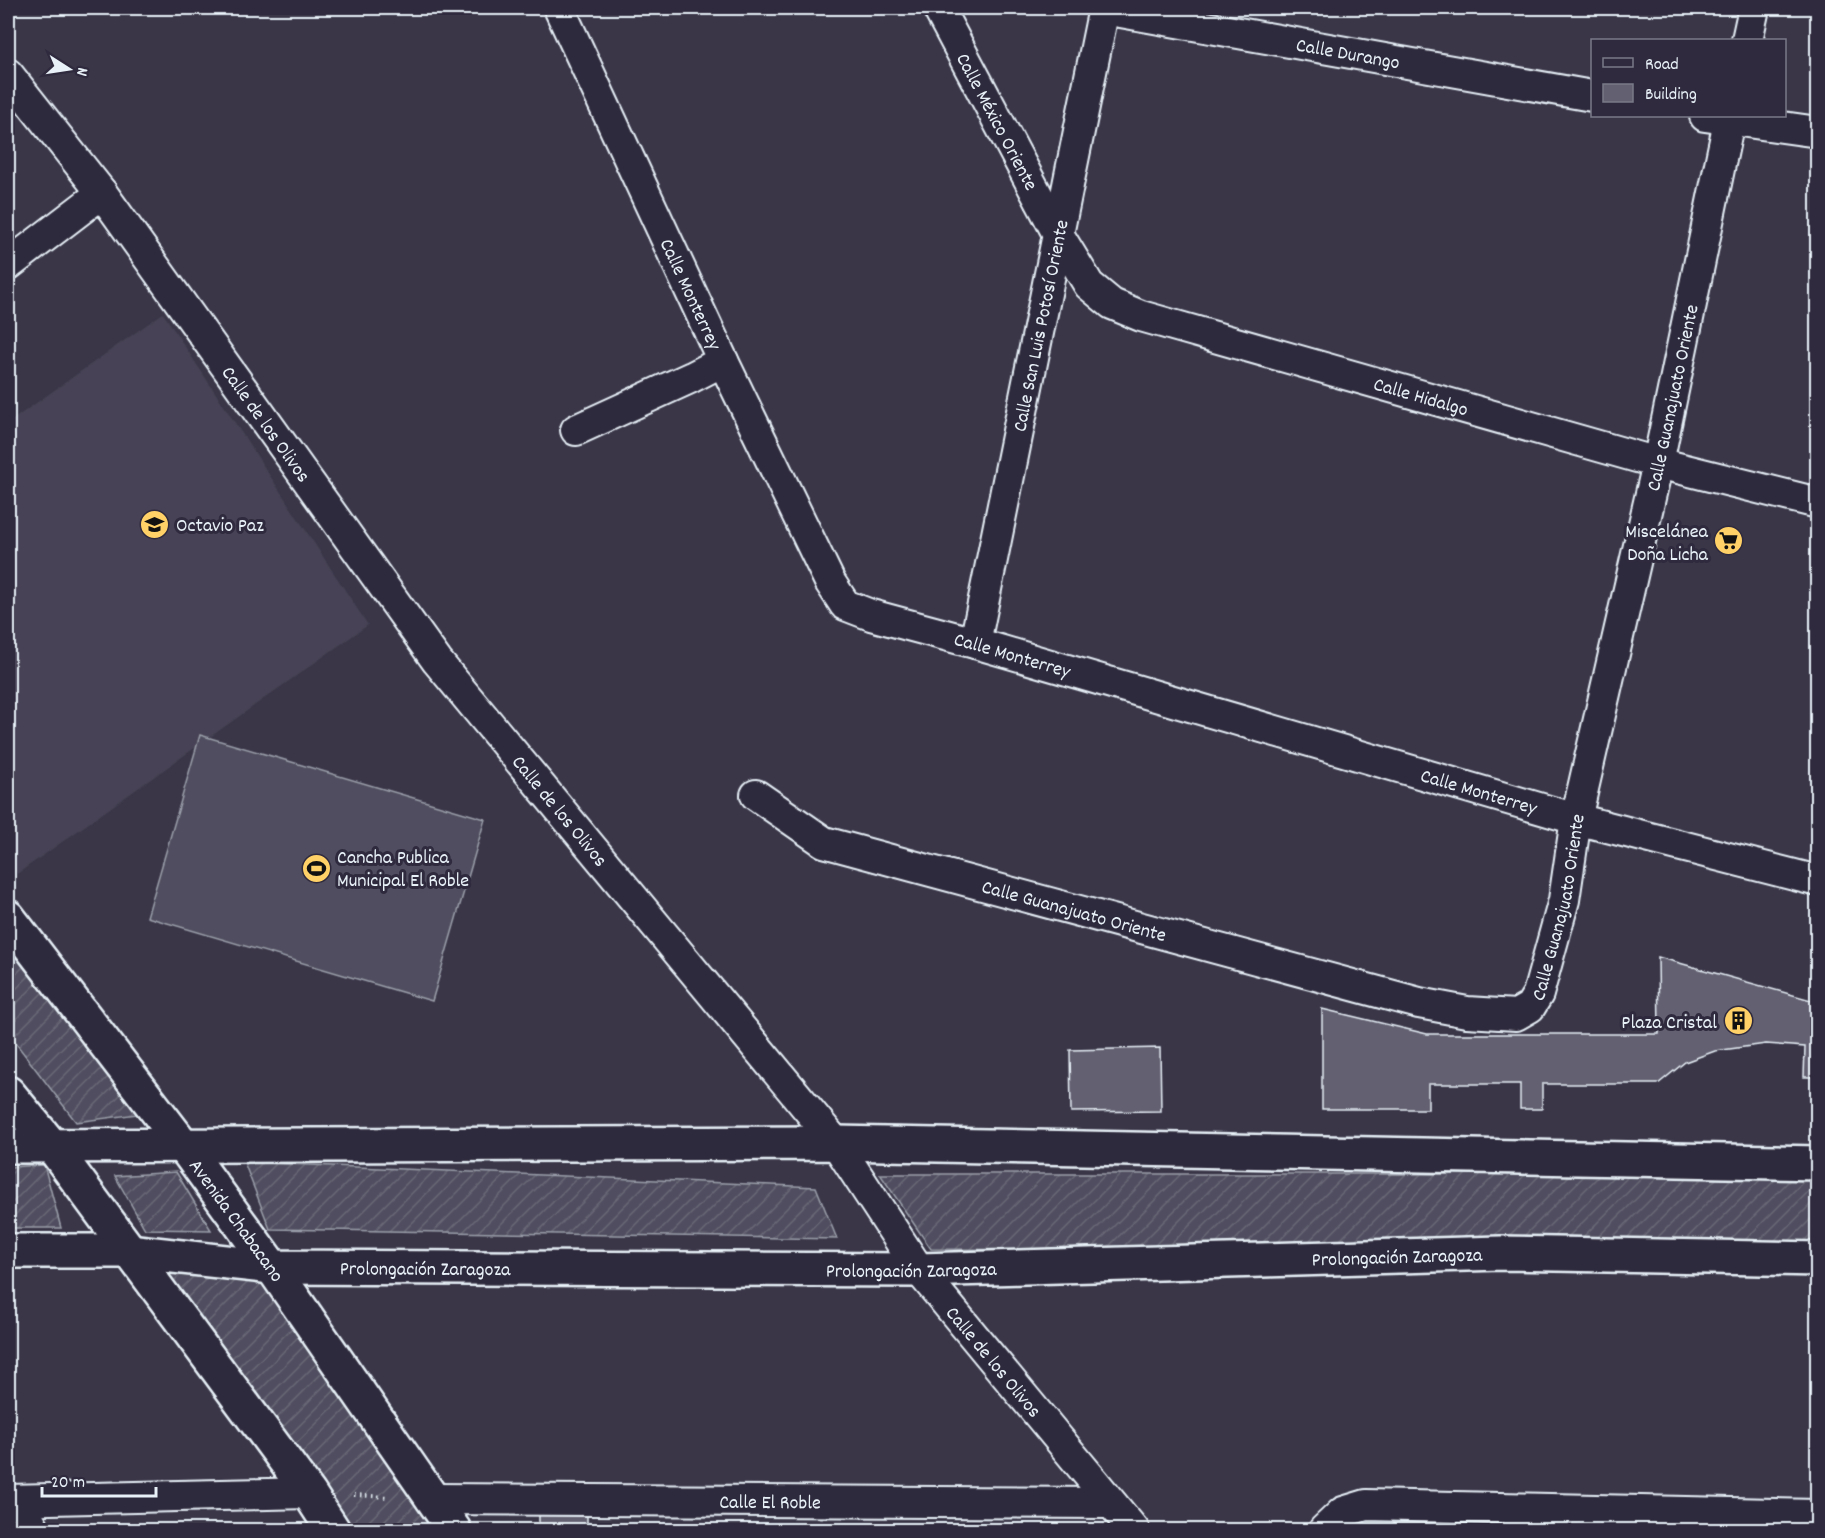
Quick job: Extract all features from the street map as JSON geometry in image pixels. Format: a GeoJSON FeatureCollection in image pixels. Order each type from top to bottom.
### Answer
{"type":"FeatureCollection","features":[{"type":"Feature","properties":{"kind":"street","name":"Calle Monterrey"},"geometry":{"type":"LineString","coordinates":[[559,8],[723,361],[830,582],[845,605],[871,615],[975,643],[1576,819],[1818,881]]}},
{"type":"Feature","properties":{"kind":"street","name":"Calle México Oriente"},"geometry":{"type":"LineString","coordinates":[[938,8],[1058,234]]}},
{"type":"Feature","properties":{"kind":"street","name":"Calle San Luis Potosí Oriente"},"geometry":{"type":"LineString","coordinates":[[975,643],[1104,8]]}},
{"type":"Feature","properties":{"kind":"street","name":"Calle Durango"},"geometry":{"type":"LineString","coordinates":[[1104,8],[1591,96]]}},
{"type":"Feature","properties":{"kind":"street"},"geometry":{"type":"LineString","coordinates":[[1747,39],[1754,8]]}},
{"type":"Feature","properties":{"kind":"street","name":"Calle de los Olivos"},"geometry":{"type":"LineString","coordinates":[[8,74],[102,193],[436,661],[836,1143],[919,1270],[1134,1530]]}},
{"type":"Feature","properties":{"kind":"street"},"geometry":{"type":"LineString","coordinates":[[1721,117],[1818,132]]}},
{"type":"Feature","properties":{"kind":"street","name":"Calle Guanajuato Oriente"},"geometry":{"type":"LineString","coordinates":[[756,795],[824,842],[1419,1003],[1467,1012],[1516,1016],[1530,1007],[1538,994],[1564,900],[1576,819],[1658,463],[1721,117]]}},
{"type":"Feature","properties":{"kind":"street"},"geometry":{"type":"LineString","coordinates":[[8,265],[102,193]]}},
{"type":"Feature","properties":{"kind":"street","name":"Calle Hidalgo"},"geometry":{"type":"LineString","coordinates":[[1058,234],[1089,285],[1112,304],[1142,316],[1658,463],[1818,503]]}},
{"type":"Feature","properties":{"kind":"street"},"geometry":{"type":"LineString","coordinates":[[576,430],[723,361]]}},
{"type":"Feature","properties":{"kind":"street","name":"Avenida Chabacano"},"geometry":{"type":"LineString","coordinates":[[8,917],[183,1145],[272,1267],[454,1530]]}},
{"type":"Feature","properties":{"kind":"street"},"geometry":{"type":"LineString","coordinates":[[8,1093],[52,1146],[309,1493],[333,1530]]}},
{"type":"Feature","properties":{"kind":"street"},"geometry":{"type":"LineString","coordinates":[[8,1146],[836,1143],[1818,1163]]}},
{"type":"Feature","properties":{"kind":"street","name":"Prolongación Zaragoza"},"geometry":{"type":"LineString","coordinates":[[8,1251],[128,1251],[272,1267],[919,1270],[1501,1253],[1818,1259]]}},
{"type":"Feature","properties":{"kind":"street"},"geometry":{"type":"LineString","coordinates":[[13,1500],[309,1493]]}},
{"type":"Feature","properties":{"kind":"street","name":"Calle El Roble"},"geometry":{"type":"LineString","coordinates":[[431,1498],[1110,1503]]}},
{"type":"Feature","properties":{"kind":"street"},"geometry":{"type":"LineString","coordinates":[[13,1500],[35,1530]]}},
{"type":"Feature","properties":{"kind":"street"},"geometry":{"type":"LineString","coordinates":[[1324,1530],[1343,1512],[1366,1505],[1818,1515]]}},
{"type":"Feature","properties":{"kind":"path"},"geometry":{"type":"LineString","coordinates":[[309,1493],[431,1498]]}},
{"type":"Feature","properties":{"kind":"shaded area","name":"Octavio Paz"},"geometry":{"type":"Polygon","coordinates":[[[163,313],[368,625],[17,874],[8,860],[8,423],[163,313]]]}},
{"type":"Feature","properties":{"kind":"shaded area","name":"Cancha Publica Municipal El Roble"},"geometry":{"type":"Polygon","coordinates":[[[200,735],[485,819],[432,1001],[147,917],[200,735]]]}},
{"type":"Feature","properties":{"kind":"shaded area"},"geometry":{"type":"Polygon","coordinates":[[[8,935],[138,1114],[76,1122],[8,1033],[8,935]]]}},
{"type":"Feature","properties":{"kind":"shaded area"},"geometry":{"type":"Polygon","coordinates":[[[244,1162],[816,1187],[837,1239],[270,1229],[244,1162]]]}},
{"type":"Feature","properties":{"kind":"shaded area"},"geometry":{"type":"Polygon","coordinates":[[[44,1165],[61,1228],[8,1228],[8,1167],[44,1165]]]}},
{"type":"Feature","properties":{"kind":"shaded area"},"geometry":{"type":"Polygon","coordinates":[[[176,1172],[211,1230],[145,1229],[115,1176],[176,1172]]]}},
{"type":"Feature","properties":{"kind":"shaded area"},"geometry":{"type":"Polygon","coordinates":[[[880,1174],[1817,1174],[1817,1255],[931,1249],[880,1174]]]}},
{"type":"Feature","properties":{"kind":"shaded area"},"geometry":{"type":"Polygon","coordinates":[[[160,1268],[267,1277],[444,1530],[340,1530],[160,1268]]]}},
{"type":"Feature","properties":{"kind":"building","name":"Plaza Cristal"},"geometry":{"type":"Polygon","coordinates":[[[1658,957],[1818,1002],[1818,1077],[1804,1077],[1805,1047],[1766,1044],[1715,1051],[1685,1062],[1658,1084],[1542,1084],[1542,1109],[1520,1109],[1520,1084],[1428,1084],[1428,1109],[1322,1109],[1322,1009],[1427,1034],[1659,1034],[1658,957]]]}},
{"type":"Feature","properties":{"kind":"building"},"geometry":{"type":"Polygon","coordinates":[[[1160,1048],[1161,1111],[1071,1112],[1070,1050],[1160,1048]]]}},
{"type":"Feature","properties":{"kind":"building"},"geometry":{"type":"Polygon","coordinates":[[[539,1515],[587,1515],[587,1530],[539,1530],[539,1515]]]}},
{"type":"Feature","properties":{"kind":"place","name":"Octavio Paz"},"geometry":{"type":"Point","coordinates":[155,524]}},
{"type":"Feature","properties":{"kind":"place","name":"Miscelánea Doña Licha"},"geometry":{"type":"Point","coordinates":[1729,541]}},
{"type":"Feature","properties":{"kind":"place","name":"Cancha Publica Municipal El Roble"},"geometry":{"type":"Point","coordinates":[316,868]}},
{"type":"Feature","properties":{"kind":"place","name":"Plaza Cristal"},"geometry":{"type":"Point","coordinates":[1738,1021]}}]}
